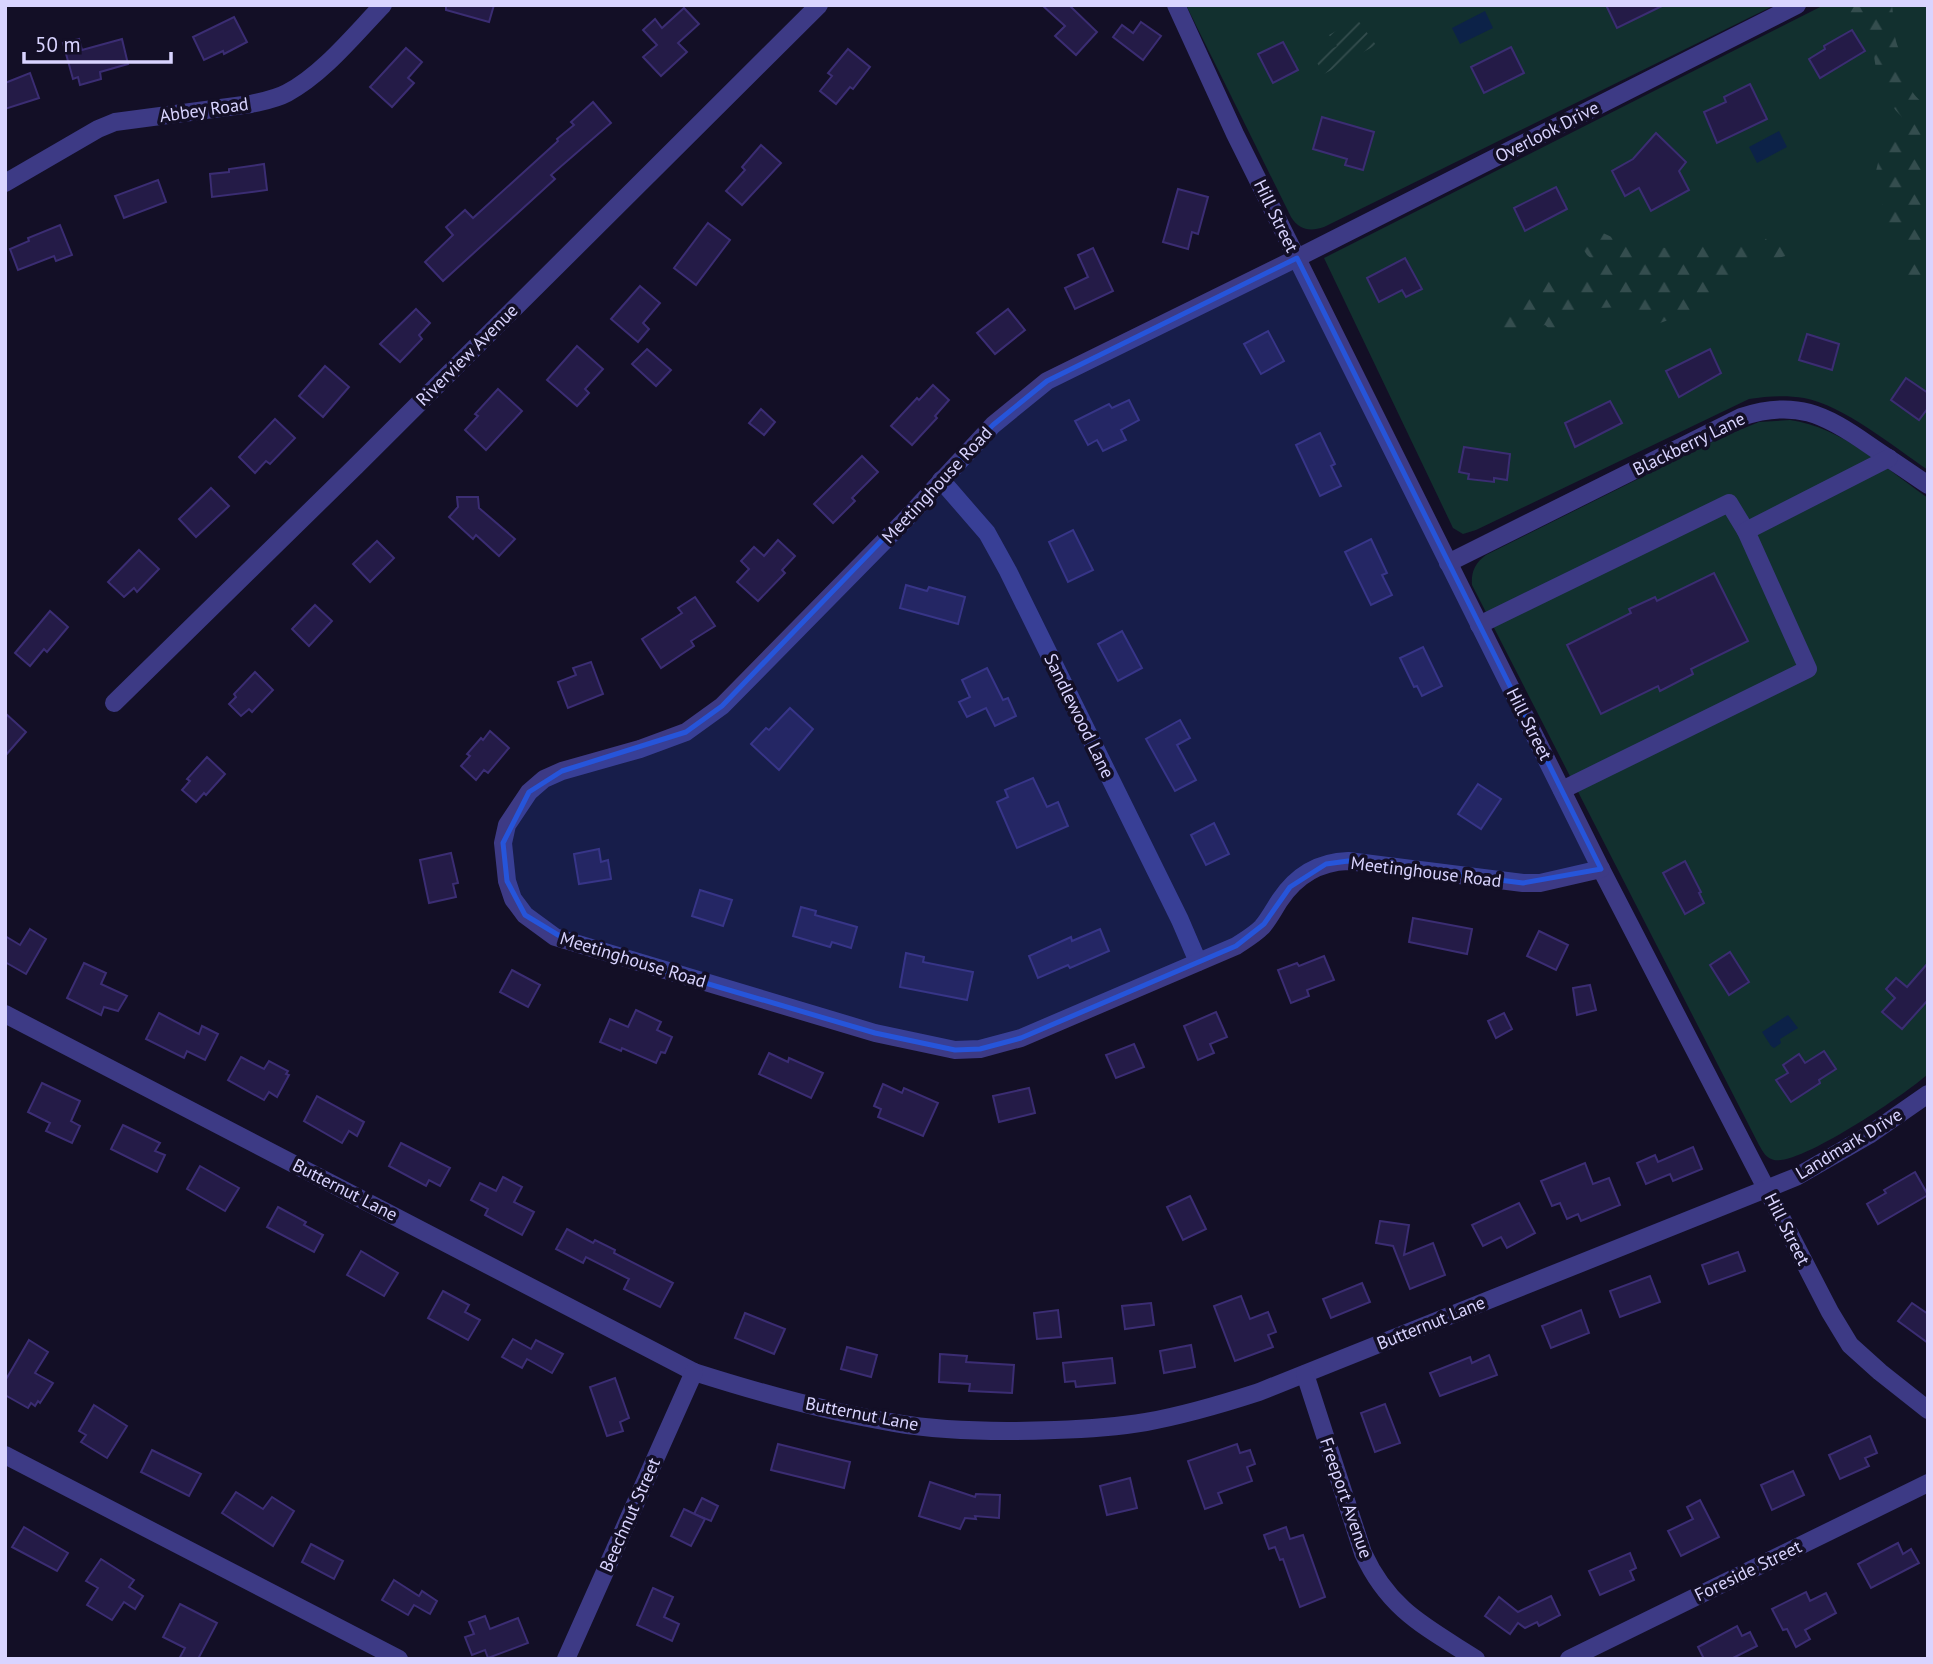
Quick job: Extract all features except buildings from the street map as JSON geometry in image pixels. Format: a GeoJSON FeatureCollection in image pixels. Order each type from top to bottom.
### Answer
{"type":"FeatureCollection","features":[{"type":"Feature","properties":{"kind":"street","name":"Abbey Road"},"geometry":{"type":"LineString","coordinates":[[5,183],[98,129],[115,122],[251,104],[288,92],[317,72],[383,5]]}},
{"type":"Feature","properties":{"kind":"street","name":"Riverview Avenue"},"geometry":{"type":"LineString","coordinates":[[114,703],[347,476],[819,5]]}},
{"type":"Feature","properties":{"kind":"street","name":"Hill Street"},"geometry":{"type":"LineString","coordinates":[[1177,5],[1235,134],[1448,563],[1601,869],[1830,1312],[1850,1345],[1928,1410]]}},
{"type":"Feature","properties":{"kind":"street","name":"Overlook Drive"},"geometry":{"type":"LineString","coordinates":[[1297,258],[1797,5]]}},
{"type":"Feature","properties":{"kind":"street","name":"Meetinghouse Road"},"geometry":{"type":"LineString","coordinates":[[1297,258],[1047,381],[993,425],[722,706],[686,732],[544,779],[529,792],[507,825],[503,843],[507,881],[513,899],[538,926],[573,944],[875,1033],[955,1050],[1005,1044],[1236,946],[1264,924],[1295,882],[1314,869],[1337,862],[1523,883],[1540,883],[1601,869]]}},
{"type":"Feature","properties":{"kind":"street","name":"Blackberry Lane"},"geometry":{"type":"LineString","coordinates":[[1448,563],[1755,412],[1779,409],[1814,413],[1845,428],[1928,485]]}},
{"type":"Feature","properties":{"kind":"street"},"geometry":{"type":"LineString","coordinates":[[1746,531],[1889,458]]}},
{"type":"Feature","properties":{"kind":"street","name":"Sandlewood Lane"},"geometry":{"type":"LineString","coordinates":[[941,480],[987,533],[1008,571],[1181,920],[1198,962]]}},
{"type":"Feature","properties":{"kind":"street"},"geometry":{"type":"LineString","coordinates":[[1479,625],[1729,503],[1746,531],[1808,670],[1562,790]]}},
{"type":"Feature","properties":{"kind":"street","name":"Butternut Lane"},"geometry":{"type":"LineString","coordinates":[[5,1014],[694,1372],[760,1393],[897,1423],[968,1430],[1028,1431],[1145,1422],[1203,1410],[1305,1374],[1766,1188]]}},
{"type":"Feature","properties":{"kind":"street","name":"Landmark Drive"},"geometry":{"type":"LineString","coordinates":[[1766,1188],[1796,1177],[1869,1135],[1928,1094]]}},
{"type":"Feature","properties":{"kind":"street","name":"Beechnut Street"},"geometry":{"type":"LineString","coordinates":[[566,1659],[694,1372]]}},
{"type":"Feature","properties":{"kind":"street","name":"Freeport Avenue"},"geometry":{"type":"LineString","coordinates":[[1305,1374],[1363,1553],[1374,1577],[1387,1595],[1403,1610],[1476,1659]]}},
{"type":"Feature","properties":{"kind":"street"},"geometry":{"type":"LineString","coordinates":[[5,1455],[399,1659]]}},
{"type":"Feature","properties":{"kind":"street","name":"Foreside Street"},"geometry":{"type":"LineString","coordinates":[[1569,1659],[1928,1483]]}},
{"type":"Feature","properties":{"kind":"highlighted area"},"geometry":{"type":"Polygon","coordinates":[[[1297,258],[1601,869],[1523,883],[1348,861],[1326,864],[1290,887],[1264,924],[1236,946],[1021,1038],[980,1049],[955,1050],[875,1033],[573,944],[525,915],[507,881],[503,843],[529,792],[562,771],[686,732],[722,706],[993,425],[1047,381],[1297,258]]]}},
{"type":"Feature","properties":{"kind":"green space"},"geometry":{"type":"Polygon","coordinates":[[[1186,5],[1775,5],[1324,227],[1310,229],[1301,227],[1291,217],[1186,5]]]}},
{"type":"Feature","properties":{"kind":"green space"},"geometry":{"type":"Polygon","coordinates":[[[1824,5],[1928,5],[1928,470],[1868,428],[1819,402],[1790,396],[1756,398],[1476,530],[1463,534],[1453,528],[1324,258],[1824,5]]]}},
{"type":"Feature","properties":{"kind":"green space"},"geometry":{"type":"Polygon","coordinates":[[[1842,5],[1892,5],[1896,42],[1908,61],[1910,87],[1916,97],[1928,107],[1928,274],[1909,284],[1905,281],[1904,254],[1908,244],[1882,222],[1882,205],[1889,194],[1873,183],[1882,147],[1902,117],[1889,101],[1884,82],[1877,76],[1871,36],[1842,10],[1842,5]]]}},
{"type":"Feature","properties":{"kind":"green space"},"geometry":{"type":"Polygon","coordinates":[[[1357,19],[1376,45],[1324,74],[1314,58],[1337,46],[1329,35],[1357,19]]]}},
{"type":"Feature","properties":{"kind":"green space"},"geometry":{"type":"Polygon","coordinates":[[[1779,224],[1787,227],[1790,236],[1789,255],[1751,265],[1735,280],[1688,313],[1660,323],[1639,326],[1623,307],[1599,308],[1556,335],[1545,325],[1521,332],[1505,343],[1499,335],[1521,288],[1545,275],[1578,275],[1601,267],[1587,255],[1576,238],[1603,233],[1629,245],[1681,249],[1740,241],[1762,243],[1779,224]]]}},
{"type":"Feature","properties":{"kind":"green space"},"geometry":{"type":"Polygon","coordinates":[[[1790,420],[1809,424],[1845,440],[1928,498],[1928,1074],[1876,1112],[1828,1141],[1787,1159],[1774,1160],[1763,1152],[1759,1145],[1472,585],[1472,580],[1476,565],[1486,555],[1720,438],[1759,422],[1790,420]]]}},
{"type":"Feature","properties":{"kind":"water"},"geometry":{"type":"Polygon","coordinates":[[[1485,11],[1493,28],[1460,44],[1452,28],[1485,11]]]}},
{"type":"Feature","properties":{"kind":"water"},"geometry":{"type":"Polygon","coordinates":[[[1779,131],[1787,147],[1757,163],[1749,147],[1779,131]]]}},
{"type":"Feature","properties":{"kind":"water"},"geometry":{"type":"Polygon","coordinates":[[[1788,1015],[1798,1028],[1780,1039],[1781,1043],[1774,1048],[1762,1032],[1788,1015]]]}}]}
